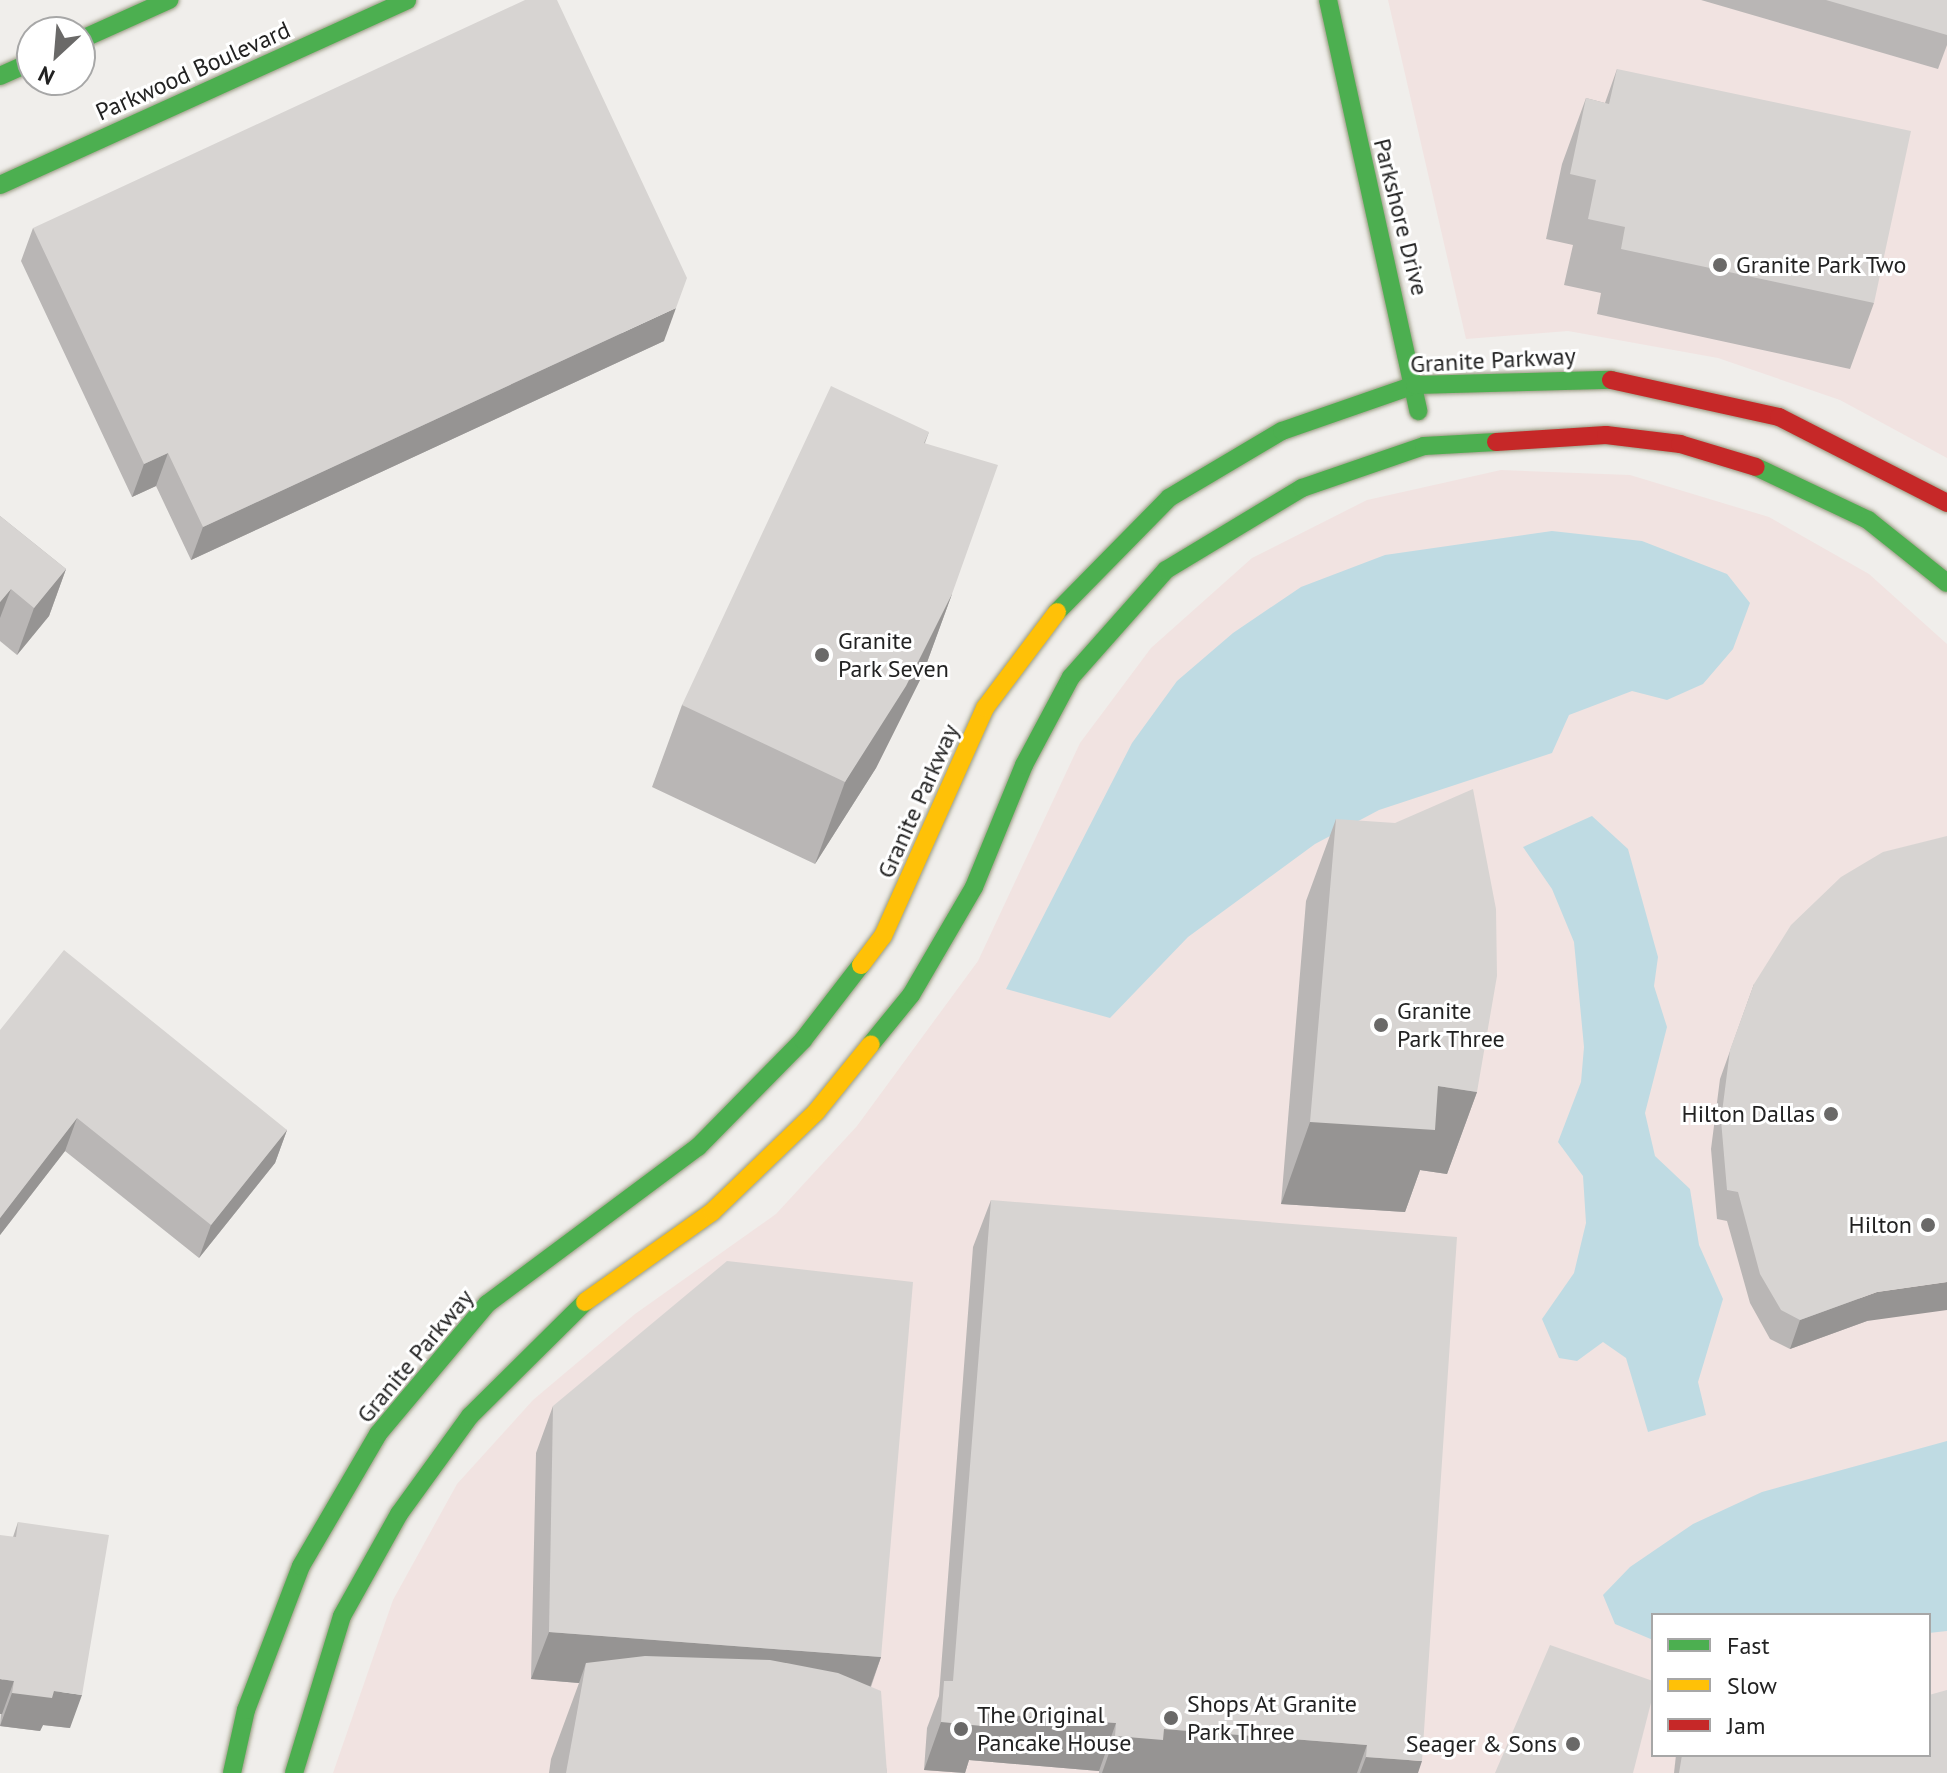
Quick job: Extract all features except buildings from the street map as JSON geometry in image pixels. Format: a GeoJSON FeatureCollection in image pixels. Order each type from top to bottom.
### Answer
{"type":"FeatureCollection","features":[{"type":"Feature","properties":{"kind":"street"},"geometry":{"type":"LineString","coordinates":[[96,33],[169,0]]}},
{"type":"Feature","properties":{"kind":"street","name":"Parkwood Boulevard"},"geometry":{"type":"LineString","coordinates":[[0,185],[407,0]]}},
{"type":"Feature","properties":{"kind":"street","name":"Parkshore Drive"},"geometry":{"type":"LineString","coordinates":[[1328,0],[1415,385],[1424,446]]}},
{"type":"Feature","properties":{"kind":"street","name":"Granite Parkway"},"geometry":{"type":"LineString","coordinates":[[232,1773],[246,1710],[301,1566],[378,1434],[487,1304],[698,1147],[803,1040],[883,936],[985,708],[1080,581],[1169,498],[1270,438],[1415,385],[1569,376],[1647,383],[1779,417],[1898,472],[1947,503]]}},
{"type":"Feature","properties":{"kind":"street"},"geometry":{"type":"LineString","coordinates":[[294,1773],[342,1616],[387,1505],[565,1316],[712,1212],[816,1112],[893,1017],[974,887],[1024,765],[1071,677],[1166,570],[1302,488],[1424,446],[1647,438],[1758,468],[1868,520],[1947,583]]}},
{"type":"Feature","properties":{"kind":"street"},"geometry":{"type":"LineString","coordinates":[[1868,520],[1898,472]]}},
{"type":"Feature","properties":{"kind":"street"},"geometry":{"type":"LineString","coordinates":[[851,979],[893,1017]]}},
{"type":"Feature","properties":{"kind":"street"},"geometry":{"type":"LineString","coordinates":[[352,1479],[387,1505]]}},
{"type":"Feature","properties":{"kind":"shaded area"},"geometry":{"type":"Polygon","coordinates":[[[1388,0],[1947,0],[1947,458],[1840,400],[1718,358],[1568,331],[1466,339],[1388,0]]]}},
{"type":"Feature","properties":{"kind":"shaded area"},"geometry":{"type":"Polygon","coordinates":[[[1501,470],[1630,475],[1769,517],[1869,574],[1947,644],[1947,1773],[333,1773],[393,1600],[457,1484],[533,1400],[635,1314],[776,1214],[857,1126],[978,961],[1080,743],[1151,648],[1252,558],[1367,500],[1501,470]]]}},
{"type":"Feature","properties":{"kind":"water"},"geometry":{"type":"Polygon","coordinates":[[[1552,531],[1642,541],[1727,574],[1750,603],[1733,649],[1703,684],[1667,700],[1632,691],[1569,715],[1552,753],[1379,810],[1315,844],[1188,937],[1110,1018],[1006,989],[1132,743],[1177,681],[1233,633],[1301,587],[1385,555],[1552,531]]]}},
{"type":"Feature","properties":{"kind":"water"},"geometry":{"type":"Polygon","coordinates":[[[1592,816],[1628,849],[1658,957],[1654,986],[1667,1027],[1645,1113],[1655,1156],[1690,1189],[1699,1245],[1723,1299],[1698,1382],[1706,1415],[1648,1432],[1626,1358],[1603,1342],[1577,1361],[1559,1358],[1542,1319],[1574,1273],[1586,1223],[1583,1176],[1558,1142],[1581,1082],[1584,1047],[1574,942],[1552,889],[1523,847],[1592,816]]]}},
{"type":"Feature","properties":{"kind":"water"},"geometry":{"type":"Polygon","coordinates":[[[1947,1441],[1947,1631],[1931,1633],[1931,1613],[1651,1613],[1651,1639],[1615,1624],[1603,1595],[1630,1567],[1693,1524],[1762,1492],[1947,1441]]]}},
{"type":"Feature","properties":{"kind":"traffic: fast"},"geometry":{"type":"LineString","coordinates":[[96,33],[169,0]]}},
{"type":"Feature","properties":{"kind":"traffic: fast"},"geometry":{"type":"LineString","coordinates":[[0,185],[407,0]]}},
{"type":"Feature","properties":{"kind":"traffic: fast"},"geometry":{"type":"LineString","coordinates":[[1328,0],[1418,411]]}},
{"type":"Feature","properties":{"kind":"traffic: fast"},"geometry":{"type":"LineString","coordinates":[[0,76],[16,69]]}},
{"type":"Feature","properties":{"kind":"traffic: fast"},"geometry":{"type":"LineString","coordinates":[[1057,612],[1169,498],[1282,431],[1415,385],[1611,380]]}},
{"type":"Feature","properties":{"kind":"traffic: fast"},"geometry":{"type":"LineString","coordinates":[[871,1044],[911,995],[974,887],[1024,765],[1071,677],[1166,570],[1302,488],[1424,446],[1496,442]]}},
{"type":"Feature","properties":{"kind":"traffic: fast"},"geometry":{"type":"LineString","coordinates":[[1756,467],[1868,520],[1947,583]]}},
{"type":"Feature","properties":{"kind":"traffic: fast"},"geometry":{"type":"LineString","coordinates":[[232,1773],[246,1710],[301,1566],[378,1434],[487,1304],[698,1147],[803,1040],[861,965]]}},
{"type":"Feature","properties":{"kind":"traffic: fast"},"geometry":{"type":"LineString","coordinates":[[294,1773],[342,1616],[399,1514],[470,1416],[585,1302]]}},
{"type":"Feature","properties":{"kind":"traffic: slow"},"geometry":{"type":"LineString","coordinates":[[861,965],[883,936],[985,708],[1057,612]]}},
{"type":"Feature","properties":{"kind":"traffic: slow"},"geometry":{"type":"LineString","coordinates":[[585,1302],[712,1212],[816,1112],[871,1044]]}},
{"type":"Feature","properties":{"kind":"traffic: jam"},"geometry":{"type":"LineString","coordinates":[[1611,380],[1779,417],[1947,503]]}},
{"type":"Feature","properties":{"kind":"traffic: jam"},"geometry":{"type":"LineString","coordinates":[[1496,442],[1606,435],[1680,444],[1756,467]]}},
{"type":"Feature","properties":{"kind":"place","name":"Granite Park Two"},"geometry":{"type":"Point","coordinates":[1720,265]}},
{"type":"Feature","properties":{"kind":"place","name":"Granite Park Seven"},"geometry":{"type":"Point","coordinates":[822,655]}},
{"type":"Feature","properties":{"kind":"place","name":"Granite Park Three"},"geometry":{"type":"Point","coordinates":[1381,1025]}},
{"type":"Feature","properties":{"kind":"place","name":"Hilton Dallas"},"geometry":{"type":"Point","coordinates":[1831,1114]}},
{"type":"Feature","properties":{"kind":"place","name":"Hilton"},"geometry":{"type":"Point","coordinates":[1928,1225]}},
{"type":"Feature","properties":{"kind":"place","name":"Shops At Granite Park Three"},"geometry":{"type":"Point","coordinates":[1171,1718]}},
{"type":"Feature","properties":{"kind":"place","name":"The Original Pancake House"},"geometry":{"type":"Point","coordinates":[961,1729]}},
{"type":"Feature","properties":{"kind":"place","name":"Seager & Sons"},"geometry":{"type":"Point","coordinates":[1573,1744]}}]}
